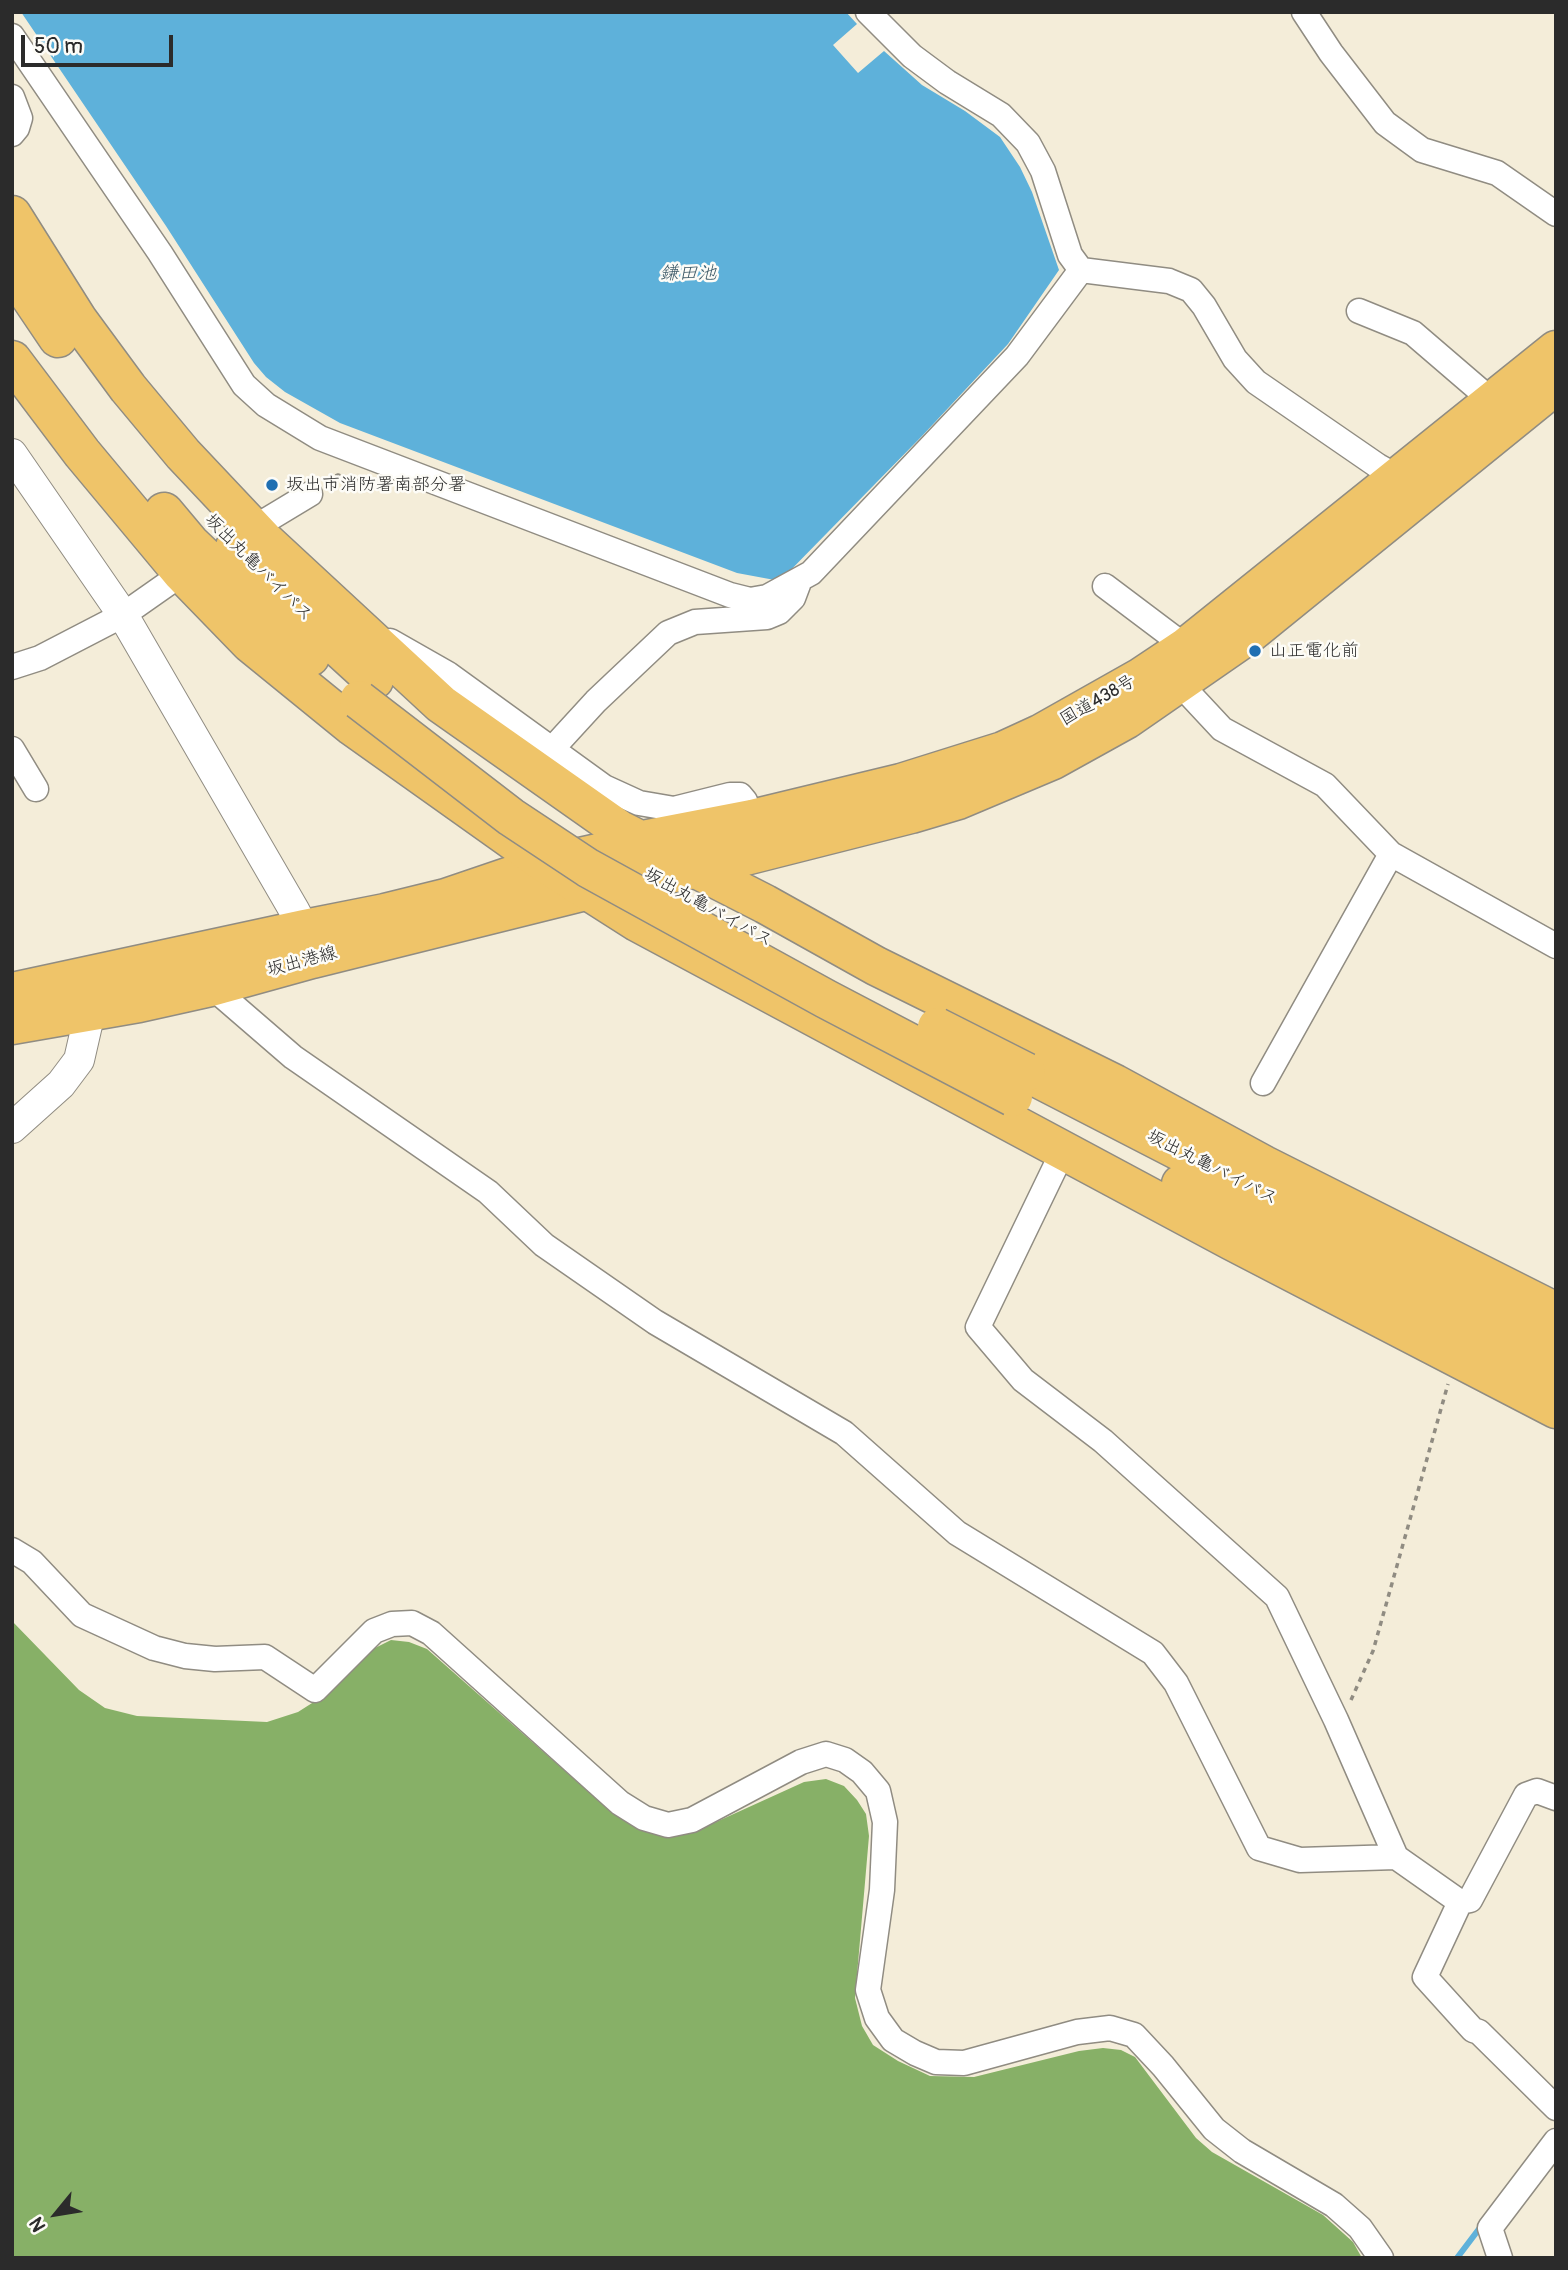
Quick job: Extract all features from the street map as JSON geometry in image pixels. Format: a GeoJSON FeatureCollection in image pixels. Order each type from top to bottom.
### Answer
{"type":"FeatureCollection","features":[{"type":"Feature","properties":{"kind":"main road"},"geometry":{"type":"LineString","coordinates":[[12,215],[78,320],[128,388],[246,532],[441,704],[543,760],[620,830],[765,904],[876,966],[1115,1084],[1264,1165],[1556,1312]]}},
{"type":"Feature","properties":{"kind":"main road","name":"坂出丸亀バイパス"},"geometry":{"type":"LineString","coordinates":[[12,270],[68,352],[137,440],[294,607],[366,690]]}},
{"type":"Feature","properties":{"kind":"main road","name":"坂出丸亀バイパス"},"geometry":{"type":"LineString","coordinates":[[12,318],[46,367],[116,456],[190,543],[270,621],[366,690],[553,816],[645,873],[1020,1085],[1556,1377]]}},
{"type":"Feature","properties":{"kind":"main road","name":"国道438号"},"geometry":{"type":"LineString","coordinates":[[546,864],[616,849],[643,840],[757,835],[800,842],[946,804],[1054,760],[1127,719],[1244,638],[1411,484],[1491,400],[1556,350]]}},
{"type":"Feature","properties":{"kind":"main road"},"geometry":{"type":"LineString","coordinates":[[12,360],[82,453],[250,643],[352,726],[546,864],[637,922],[1063,1151],[1556,1409]]}},
{"type":"Feature","properties":{"kind":"main road","name":"国道438号"},"geometry":{"type":"LineString","coordinates":[[589,890],[694,869],[757,835],[901,783],[947,771],[1003,751],[1040,734],[1186,647],[1411,484],[1556,385]]}},
{"type":"Feature","properties":{"kind":"main road"},"geometry":{"type":"LineString","coordinates":[[475,814],[494,852],[492,866],[480,885]]}},
{"type":"Feature","properties":{"kind":"main road"},"geometry":{"type":"LineString","coordinates":[[765,904],[759,884],[766,860],[800,842]]}},
{"type":"Feature","properties":{"kind":"main road","name":"坂出港線"},"geometry":{"type":"LineString","coordinates":[[12,992],[87,995],[211,987],[308,944],[385,914],[446,898],[546,864]]}},
{"type":"Feature","properties":{"kind":"main road","name":"坂出港線"},"geometry":{"type":"LineString","coordinates":[[12,1025],[179,956],[308,944],[589,890]]}},
{"type":"Feature","properties":{"kind":"main road","name":"坂出丸亀バイパス"},"geometry":{"type":"LineString","coordinates":[[1020,1085],[1556,1345]]}},
{"type":"Feature","properties":{"kind":"street"},"geometry":{"type":"LineString","coordinates":[[868,12],[912,56],[947,82],[1000,115],[1028,143],[1042,171],[1070,255],[1081,270],[1169,281],[1191,289],[1235,359],[1256,382],[1378,466],[1411,484]]}},
{"type":"Feature","properties":{"kind":"street"},"geometry":{"type":"LineString","coordinates":[[1304,12],[1331,53],[1385,123],[1422,150],[1497,173],[1556,214]]}},
{"type":"Feature","properties":{"kind":"street"},"geometry":{"type":"LineString","coordinates":[[12,36],[160,253],[244,385],[266,405],[320,438],[730,595],[750,600],[767,597],[811,573],[1017,356],[1081,270]]}},
{"type":"Feature","properties":{"kind":"street"},"geometry":{"type":"LineString","coordinates":[[12,97],[20,118],[18,128],[12,134]]}},
{"type":"Feature","properties":{"kind":"street"},"geometry":{"type":"LineString","coordinates":[[1359,311],[1413,332],[1491,400]]}},
{"type":"Feature","properties":{"kind":"street"},"geometry":{"type":"LineString","coordinates":[[12,454],[123,615],[308,944]]}},
{"type":"Feature","properties":{"kind":"street"},"geometry":{"type":"LineString","coordinates":[[246,532],[310,494]]}},
{"type":"Feature","properties":{"kind":"street"},"geometry":{"type":"LineString","coordinates":[[12,667],[40,658],[123,615],[186,570]]}},
{"type":"Feature","properties":{"kind":"street"},"geometry":{"type":"LineString","coordinates":[[543,760],[596,701],[668,633],[695,622],[767,617],[779,611],[793,598],[800,580]]}},
{"type":"Feature","properties":{"kind":"street"},"geometry":{"type":"LineString","coordinates":[[1105,586],[1186,647]]}},
{"type":"Feature","properties":{"kind":"street"},"geometry":{"type":"LineString","coordinates":[[378,633],[448,674],[543,760],[639,803],[674,809],[730,794],[740,795],[745,801],[757,835]]}},
{"type":"Feature","properties":{"kind":"street"},"geometry":{"type":"LineString","coordinates":[[1180,684],[1222,729],[1325,785],[1391,854],[1556,946]]}},
{"type":"Feature","properties":{"kind":"street"},"geometry":{"type":"LineString","coordinates":[[12,749],[36,789]]}},
{"type":"Feature","properties":{"kind":"street"},"geometry":{"type":"LineString","coordinates":[[1263,1083],[1391,854]]}},
{"type":"Feature","properties":{"kind":"street"},"geometry":{"type":"LineString","coordinates":[[179,956],[293,1057],[488,1192],[544,1245],[655,1322],[844,1433],[957,1533],[1153,1653],[1175,1683],[1259,1848],[1300,1860],[1396,1857]]}},
{"type":"Feature","properties":{"kind":"street"},"geometry":{"type":"LineString","coordinates":[[12,1128],[71,1073],[79,1060],[87,995]]}},
{"type":"Feature","properties":{"kind":"street"},"geometry":{"type":"LineString","coordinates":[[1063,1151],[978,1327],[1023,1380],[1103,1441],[1277,1597],[1336,1720],[1396,1857],[1460,1902],[1470,1900],[1526,1795],[1537,1791],[1556,1798]]}},
{"type":"Feature","properties":{"kind":"street"},"geometry":{"type":"LineString","coordinates":[[12,1549],[32,1562],[82,1615],[154,1648],[185,1656],[215,1659],[265,1657],[315,1690],[374,1631],[393,1624],[412,1623],[431,1633],[620,1803],[644,1818],[668,1825],[692,1820],[802,1762],[826,1754],[845,1760],[862,1772],[878,1791],[885,1822],[882,1890],[867,1990],[877,2018],[892,2040],[936,2062],[964,2063],[1077,2032],[1110,2028],[1134,2035],[1214,2129],[1242,2151],[1334,2206],[1360,2228],[1381,2258]]}},
{"type":"Feature","properties":{"kind":"street"},"geometry":{"type":"LineString","coordinates":[[1460,1902],[1426,1978],[1473,2031],[1479,2032],[1556,2108]]}},
{"type":"Feature","properties":{"kind":"street"},"geometry":{"type":"LineString","coordinates":[[1500,2258],[1490,2228],[1556,2141]]}},
{"type":"Feature","properties":{"kind":"path"},"geometry":{"type":"LineString","coordinates":[[1336,1720],[1348,1707],[1373,1651],[1456,1358]]}},
{"type":"Feature","properties":{"kind":"green space"},"geometry":{"type":"Polygon","coordinates":[[[12,1621],[79,1690],[105,1708],[137,1716],[267,1722],[298,1712],[320,1698],[371,1650],[391,1640],[409,1642],[427,1649],[615,1815],[644,1829],[669,1834],[694,1832],[804,1782],[826,1779],[844,1786],[866,1814],[869,1836],[855,1998],[862,2026],[873,2045],[898,2061],[930,2076],[974,2077],[1079,2051],[1103,2048],[1121,2050],[1135,2057],[1196,2138],[1212,2152],[1323,2215],[1353,2242],[1362,2258],[12,2258],[12,1621]]]}},
{"type":"Feature","properties":{"kind":"water","name":"鎌田池"},"geometry":{"type":"Polygon","coordinates":[[[21,12],[846,12],[857,24],[833,45],[858,73],[884,51],[922,85],[965,111],[1000,137],[1020,167],[1032,192],[1059,270],[1008,344],[780,581],[737,573],[340,423],[285,392],[254,363],[166,226],[21,12]]]}},
{"type":"Feature","properties":{"kind":"waterway"},"geometry":{"type":"LineString","coordinates":[[1457,2258],[1482,2225]]}},
{"type":"Feature","properties":{"kind":"place","name":"坂出市消防署南部分署"},"geometry":{"type":"Point","coordinates":[272,485]}},
{"type":"Feature","properties":{"kind":"place","name":"山正電化前"},"geometry":{"type":"Point","coordinates":[1255,651]}}]}
